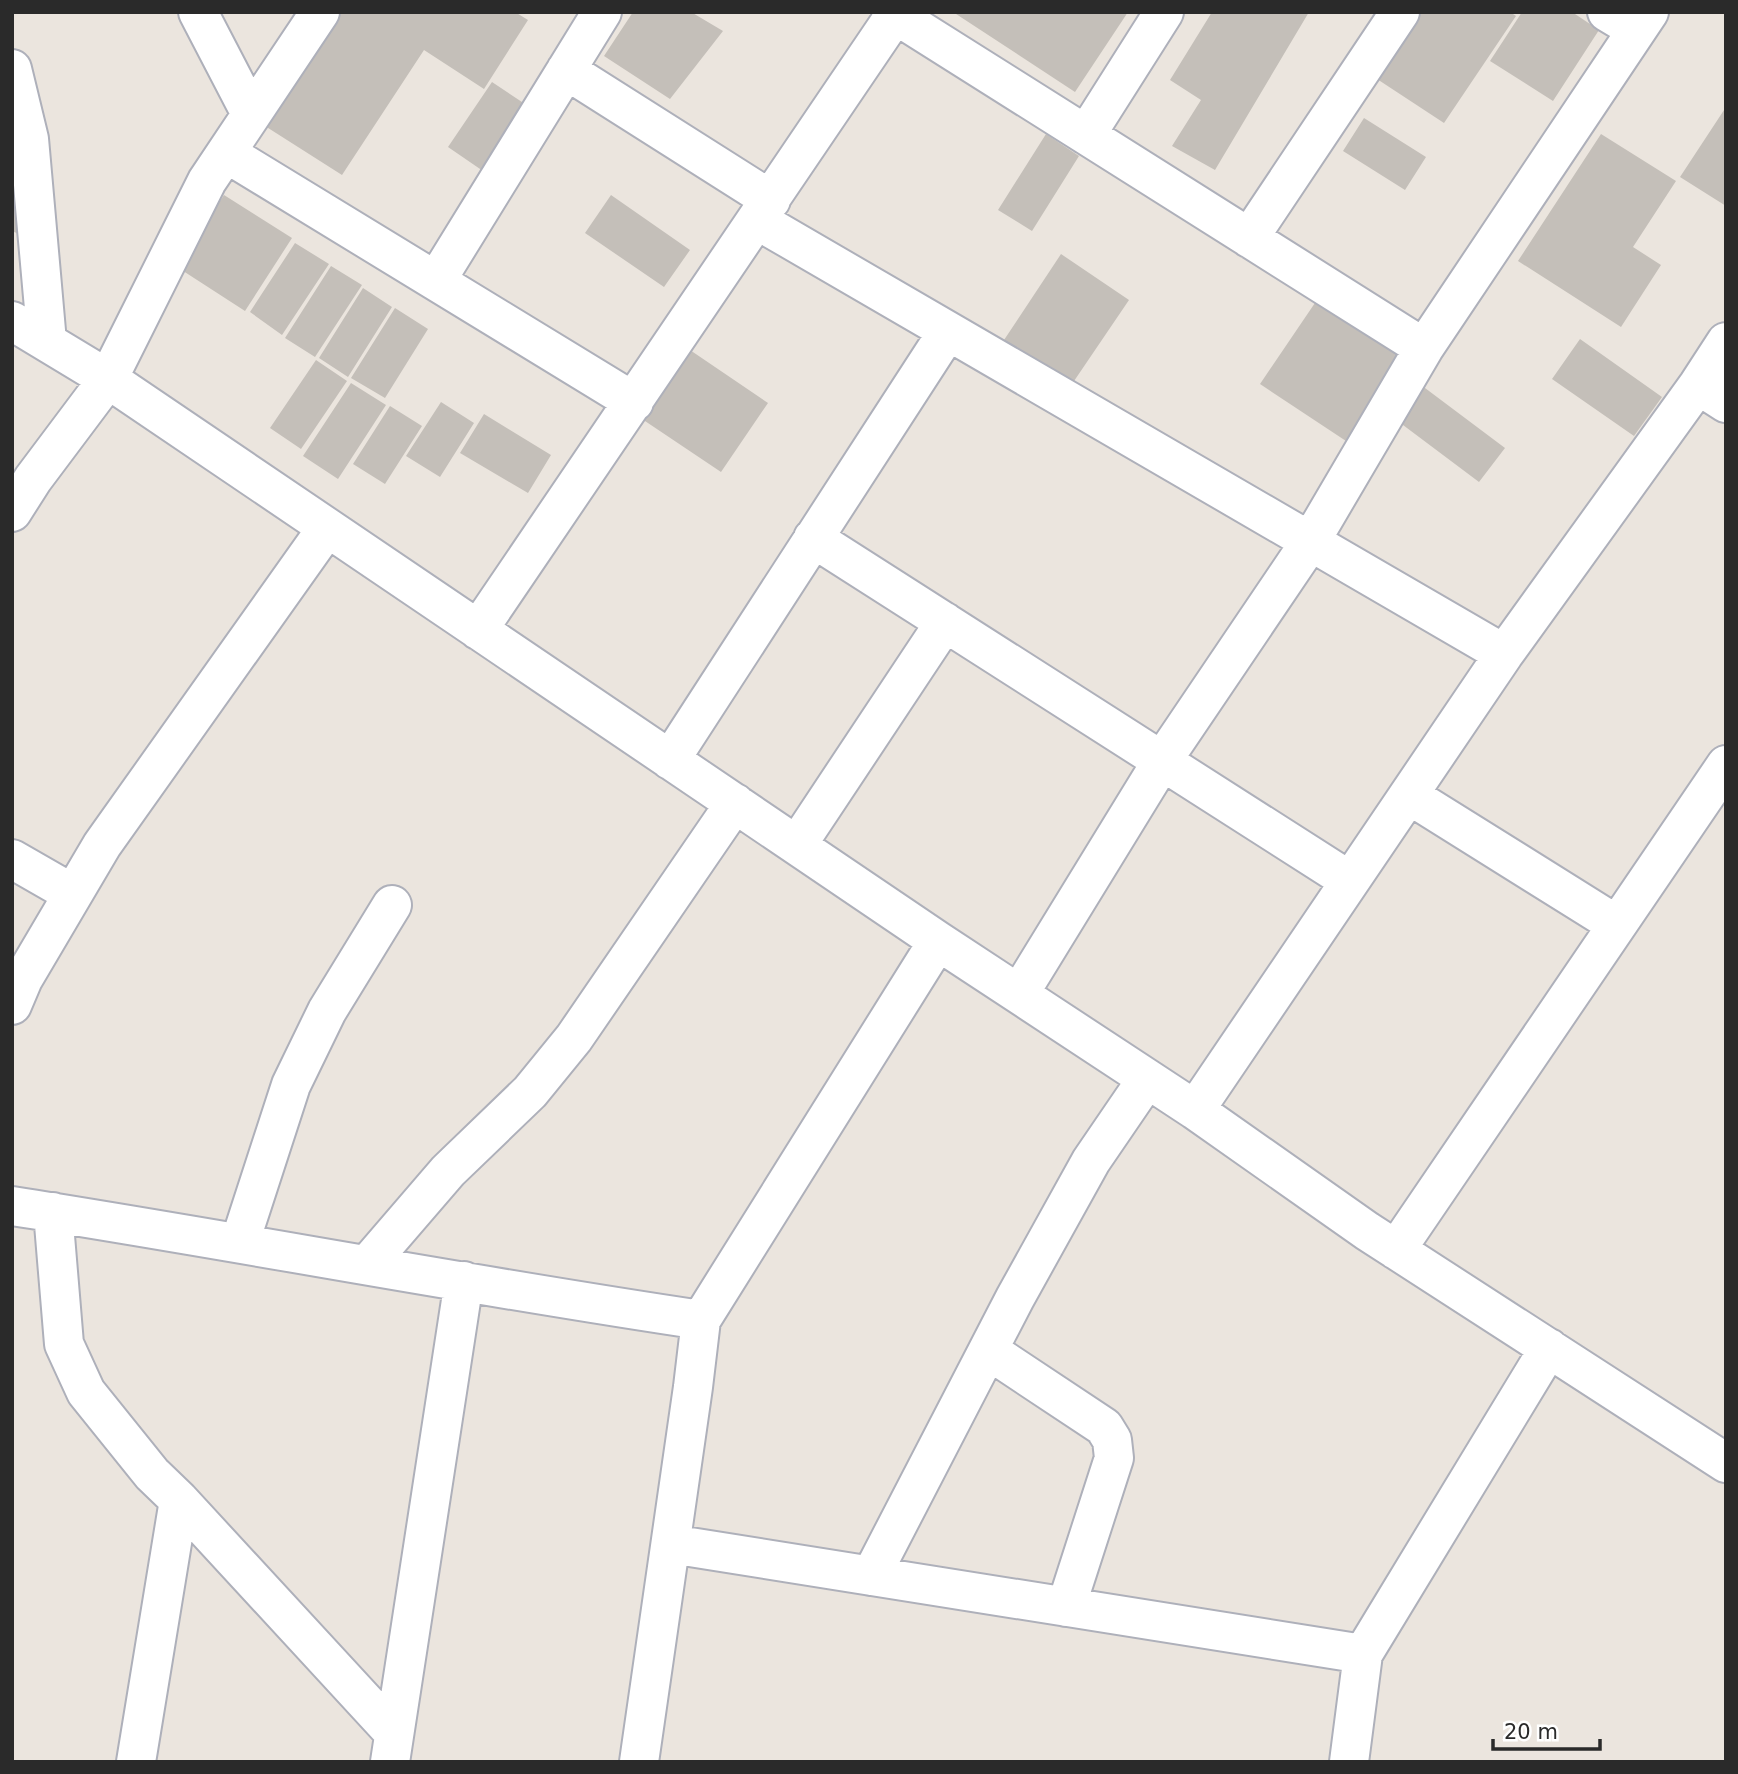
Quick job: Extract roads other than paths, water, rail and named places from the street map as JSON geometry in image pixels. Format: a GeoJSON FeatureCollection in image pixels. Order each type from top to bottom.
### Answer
{"type":"FeatureCollection","features":[{"type":"Feature","properties":{"kind":"street"},"geometry":{"type":"LineString","coordinates":[[198,12],[251,114]]}},
{"type":"Feature","properties":{"kind":"street"},"geometry":{"type":"LineString","coordinates":[[12,512],[33,479],[108,379],[206,181],[320,12]]}},
{"type":"Feature","properties":{"kind":"street"},"geometry":{"type":"LineString","coordinates":[[436,281],[602,12]]}},
{"type":"Feature","properties":{"kind":"street"},"geometry":{"type":"LineString","coordinates":[[1086,135],[1164,12]]}},
{"type":"Feature","properties":{"kind":"street"},"geometry":{"type":"LineString","coordinates":[[1249,238],[1400,12]]}},
{"type":"Feature","properties":{"kind":"street"},"geometry":{"type":"LineString","coordinates":[[478,630],[895,13],[1424,348]]}},
{"type":"Feature","properties":{"kind":"street"},"geometry":{"type":"LineString","coordinates":[[1019,994],[1162,761],[1310,542],[1424,348],[1631,18]]}},
{"type":"Feature","properties":{"kind":"street"},"geometry":{"type":"LineString","coordinates":[[12,69],[29,139],[47,342]]}},
{"type":"Feature","properties":{"kind":"street"},"geometry":{"type":"LineString","coordinates":[[566,70],[764,210],[948,331],[1504,654]]}},
{"type":"Feature","properties":{"kind":"street"},"geometry":{"type":"LineString","coordinates":[[226,153],[634,402]]}},
{"type":"Feature","properties":{"kind":"street"},"geometry":{"type":"LineString","coordinates":[[12,321],[108,379],[938,941],[1195,1111],[1396,1250],[1726,1463]]}},
{"type":"Feature","properties":{"kind":"street"},"geometry":{"type":"LineString","coordinates":[[670,760],[948,331]]}},
{"type":"Feature","properties":{"kind":"street"},"geometry":{"type":"LineString","coordinates":[[1195,1111],[1504,654],[1712,394],[1726,342]]}},
{"type":"Feature","properties":{"kind":"street"},"geometry":{"type":"LineString","coordinates":[[12,1005],[23,979],[102,845],[327,528]]}},
{"type":"Feature","properties":{"kind":"street"},"geometry":{"type":"LineString","coordinates":[[813,538],[1350,881]]}},
{"type":"Feature","properties":{"kind":"street"},"geometry":{"type":"LineString","coordinates":[[797,845],[945,622]]}},
{"type":"Feature","properties":{"kind":"street"},"geometry":{"type":"LineString","coordinates":[[1396,1250],[1726,765]]}},
{"type":"Feature","properties":{"kind":"street"},"geometry":{"type":"LineString","coordinates":[[1409,795],[1617,925]]}},
{"type":"Feature","properties":{"kind":"street"},"geometry":{"type":"LineString","coordinates":[[368,1264],[448,1171],[530,1092],[574,1038],[735,803]]}},
{"type":"Feature","properties":{"kind":"street"},"geometry":{"type":"LineString","coordinates":[[12,859],[73,894]]}},
{"type":"Feature","properties":{"kind":"street"},"geometry":{"type":"LineString","coordinates":[[240,1242],[291,1085],[327,1011],[392,905]]}},
{"type":"Feature","properties":{"kind":"street"},"geometry":{"type":"LineString","coordinates":[[639,1762],[701,1320],[938,941]]}},
{"type":"Feature","properties":{"kind":"street"},"geometry":{"type":"LineString","coordinates":[[871,1576],[988,1350],[1091,1161],[1147,1079]]}},
{"type":"Feature","properties":{"kind":"street"},"geometry":{"type":"LineString","coordinates":[[12,1206],[240,1242],[564,1300],[701,1320]]}},
{"type":"Feature","properties":{"kind":"street"},"geometry":{"type":"LineString","coordinates":[[53,1212],[64,1344],[86,1392],[152,1474],[179,1500],[392,1747]]}},
{"type":"Feature","properties":{"kind":"street"},"geometry":{"type":"LineString","coordinates":[[392,1747],[464,1282]]}},
{"type":"Feature","properties":{"kind":"street"},"geometry":{"type":"LineString","coordinates":[[1349,1762],[1363,1654],[1549,1349]]}},
{"type":"Feature","properties":{"kind":"street"},"geometry":{"type":"LineString","coordinates":[[988,1350],[1104,1427],[1112,1440],[1114,1458],[1066,1607]]}},
{"type":"Feature","properties":{"kind":"street"},"geometry":{"type":"LineString","coordinates":[[136,1762],[179,1500]]}},
{"type":"Feature","properties":{"kind":"street"},"geometry":{"type":"LineString","coordinates":[[671,1544],[1363,1654]]}}]}
